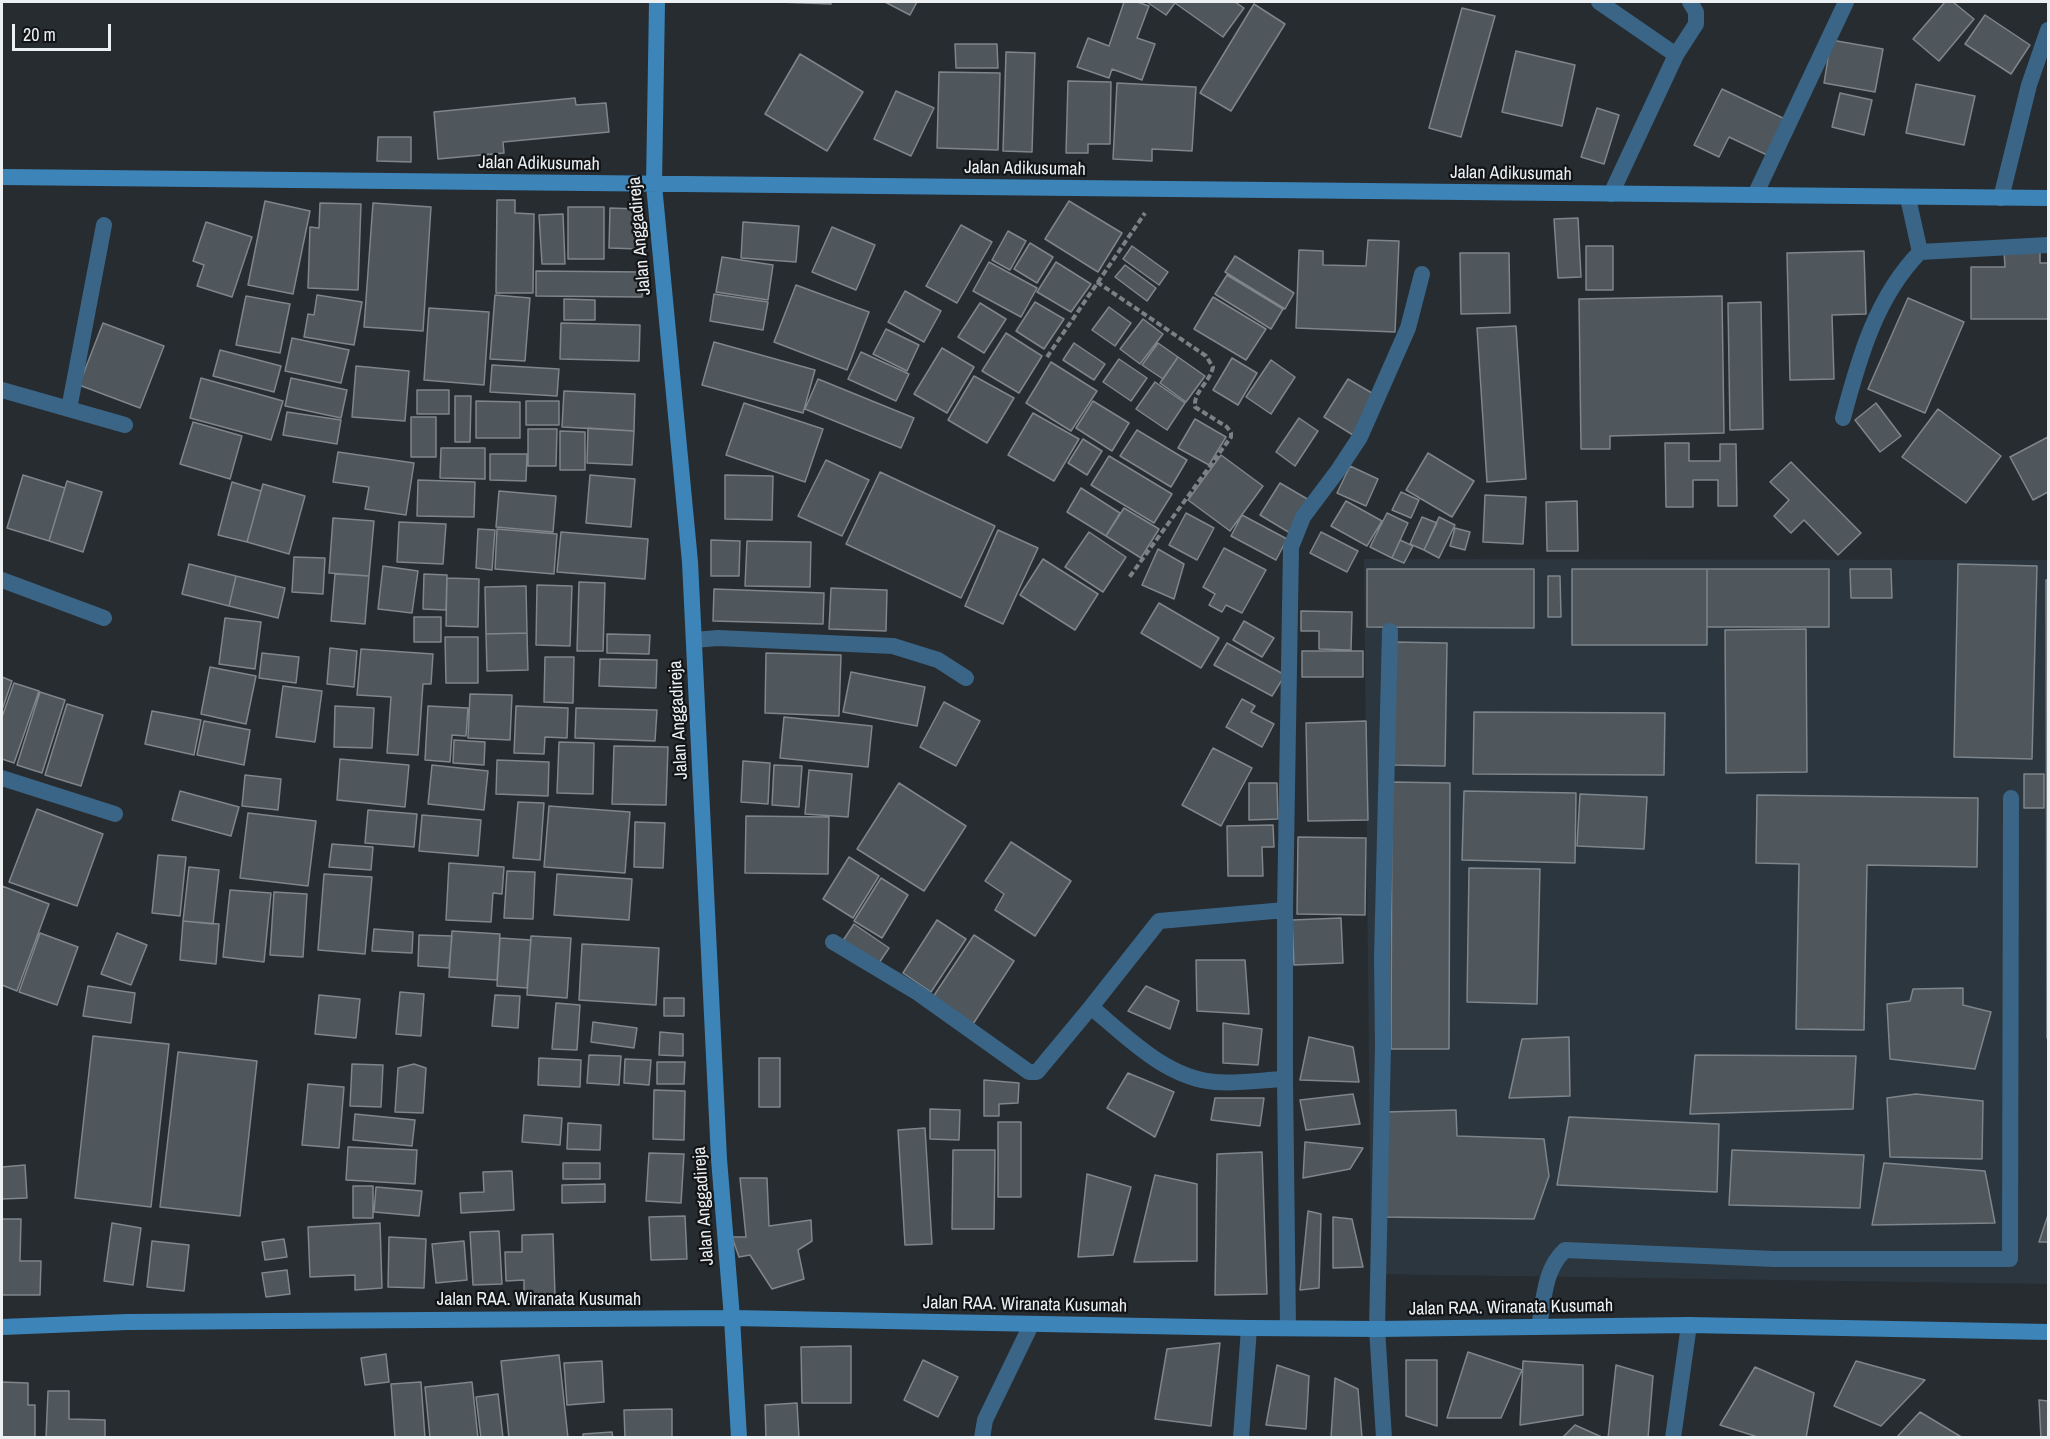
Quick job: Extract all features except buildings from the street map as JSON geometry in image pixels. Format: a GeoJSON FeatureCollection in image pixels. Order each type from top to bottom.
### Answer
{"type":"FeatureCollection","features":[{"type":"Feature","properties":{"kind":"main road","name":"Jalan Anggadireja"},"geometry":{"type":"LineString","coordinates":[[657,2],[654,185],[690,562],[719,1158],[740,1437]]}},
{"type":"Feature","properties":{"kind":"main road","name":"Jalan Adikusumah"},"geometry":{"type":"LineString","coordinates":[[2,177],[2049,198]]}},
{"type":"Feature","properties":{"kind":"main road","name":"Jalan RAA. Wiranata Kusumah"},"geometry":{"type":"LineString","coordinates":[[2,1327],[127,1322],[732,1318],[1249,1328],[1377,1329],[1689,1325],[2049,1332]]}},
{"type":"Feature","properties":{"kind":"street"},"geometry":{"type":"LineString","coordinates":[[1599,2],[1676,55]]}},
{"type":"Feature","properties":{"kind":"street"},"geometry":{"type":"LineString","coordinates":[[1611,194],[1676,55],[1696,24],[1696,12],[1690,2]]}},
{"type":"Feature","properties":{"kind":"street"},"geometry":{"type":"LineString","coordinates":[[1755,195],[1846,2]]}},
{"type":"Feature","properties":{"kind":"street"},"geometry":{"type":"LineString","coordinates":[[2001,198],[2029,85],[2049,30]]}},
{"type":"Feature","properties":{"kind":"street"},"geometry":{"type":"LineString","coordinates":[[1908,198],[1920,252]]}},
{"type":"Feature","properties":{"kind":"street"},"geometry":{"type":"LineString","coordinates":[[69,409],[104,225]]}},
{"type":"Feature","properties":{"kind":"street"},"geometry":{"type":"LineString","coordinates":[[1843,418],[1857,367],[1879,309],[1903,269],[1920,252],[2049,245]]}},
{"type":"Feature","properties":{"kind":"street"},"geometry":{"type":"LineString","coordinates":[[1288,1327],[1285,910],[1291,547],[1303,517],[1360,437],[1408,328],[1422,274]]}},
{"type":"Feature","properties":{"kind":"street"},"geometry":{"type":"LineString","coordinates":[[2,390],[125,425]]}},
{"type":"Feature","properties":{"kind":"street"},"geometry":{"type":"LineString","coordinates":[[2,580],[104,618]]}},
{"type":"Feature","properties":{"kind":"street"},"geometry":{"type":"LineString","coordinates":[[1384,1437],[1377,1329],[1383,1046],[1382,958],[1390,631]]}},
{"type":"Feature","properties":{"kind":"street"},"geometry":{"type":"LineString","coordinates":[[694,640],[718,638],[893,646],[938,660],[966,678]]}},
{"type":"Feature","properties":{"kind":"street"},"geometry":{"type":"LineString","coordinates":[[2,778],[115,814]]}},
{"type":"Feature","properties":{"kind":"street"},"geometry":{"type":"LineString","coordinates":[[1539,1327],[1547,1281],[1556,1259],[1565,1250],[1774,1259],[2010,1259],[2011,798]]}},
{"type":"Feature","properties":{"kind":"street"},"geometry":{"type":"LineString","coordinates":[[833,942],[918,993],[1029,1072],[1036,1072],[1159,921],[1285,910]]}},
{"type":"Feature","properties":{"kind":"street"},"geometry":{"type":"LineString","coordinates":[[1090,1007],[1137,1046],[1180,1074],[1216,1083],[1285,1079]]}},
{"type":"Feature","properties":{"kind":"street"},"geometry":{"type":"LineString","coordinates":[[982,1437],[985,1420],[1030,1325]]}},
{"type":"Feature","properties":{"kind":"street"},"geometry":{"type":"LineString","coordinates":[[1673,1437],[1689,1325]]}},
{"type":"Feature","properties":{"kind":"street"},"geometry":{"type":"LineString","coordinates":[[1241,1437],[1249,1328]]}},
{"type":"Feature","properties":{"kind":"path"},"geometry":{"type":"LineString","coordinates":[[1047,357],[1161,190]]}},
{"type":"Feature","properties":{"kind":"path"},"geometry":{"type":"LineString","coordinates":[[1097,282],[1206,356],[1213,367],[1211,375],[1194,401],[1195,407],[1227,427],[1231,433],[1231,437],[1206,474],[1128,579]]}},
{"type":"Feature","properties":{"kind":"shaded area"},"geometry":{"type":"Polygon","coordinates":[[[1364,559],[2048,560],[2048,1284],[1371,1274],[1364,559]]]}}]}
